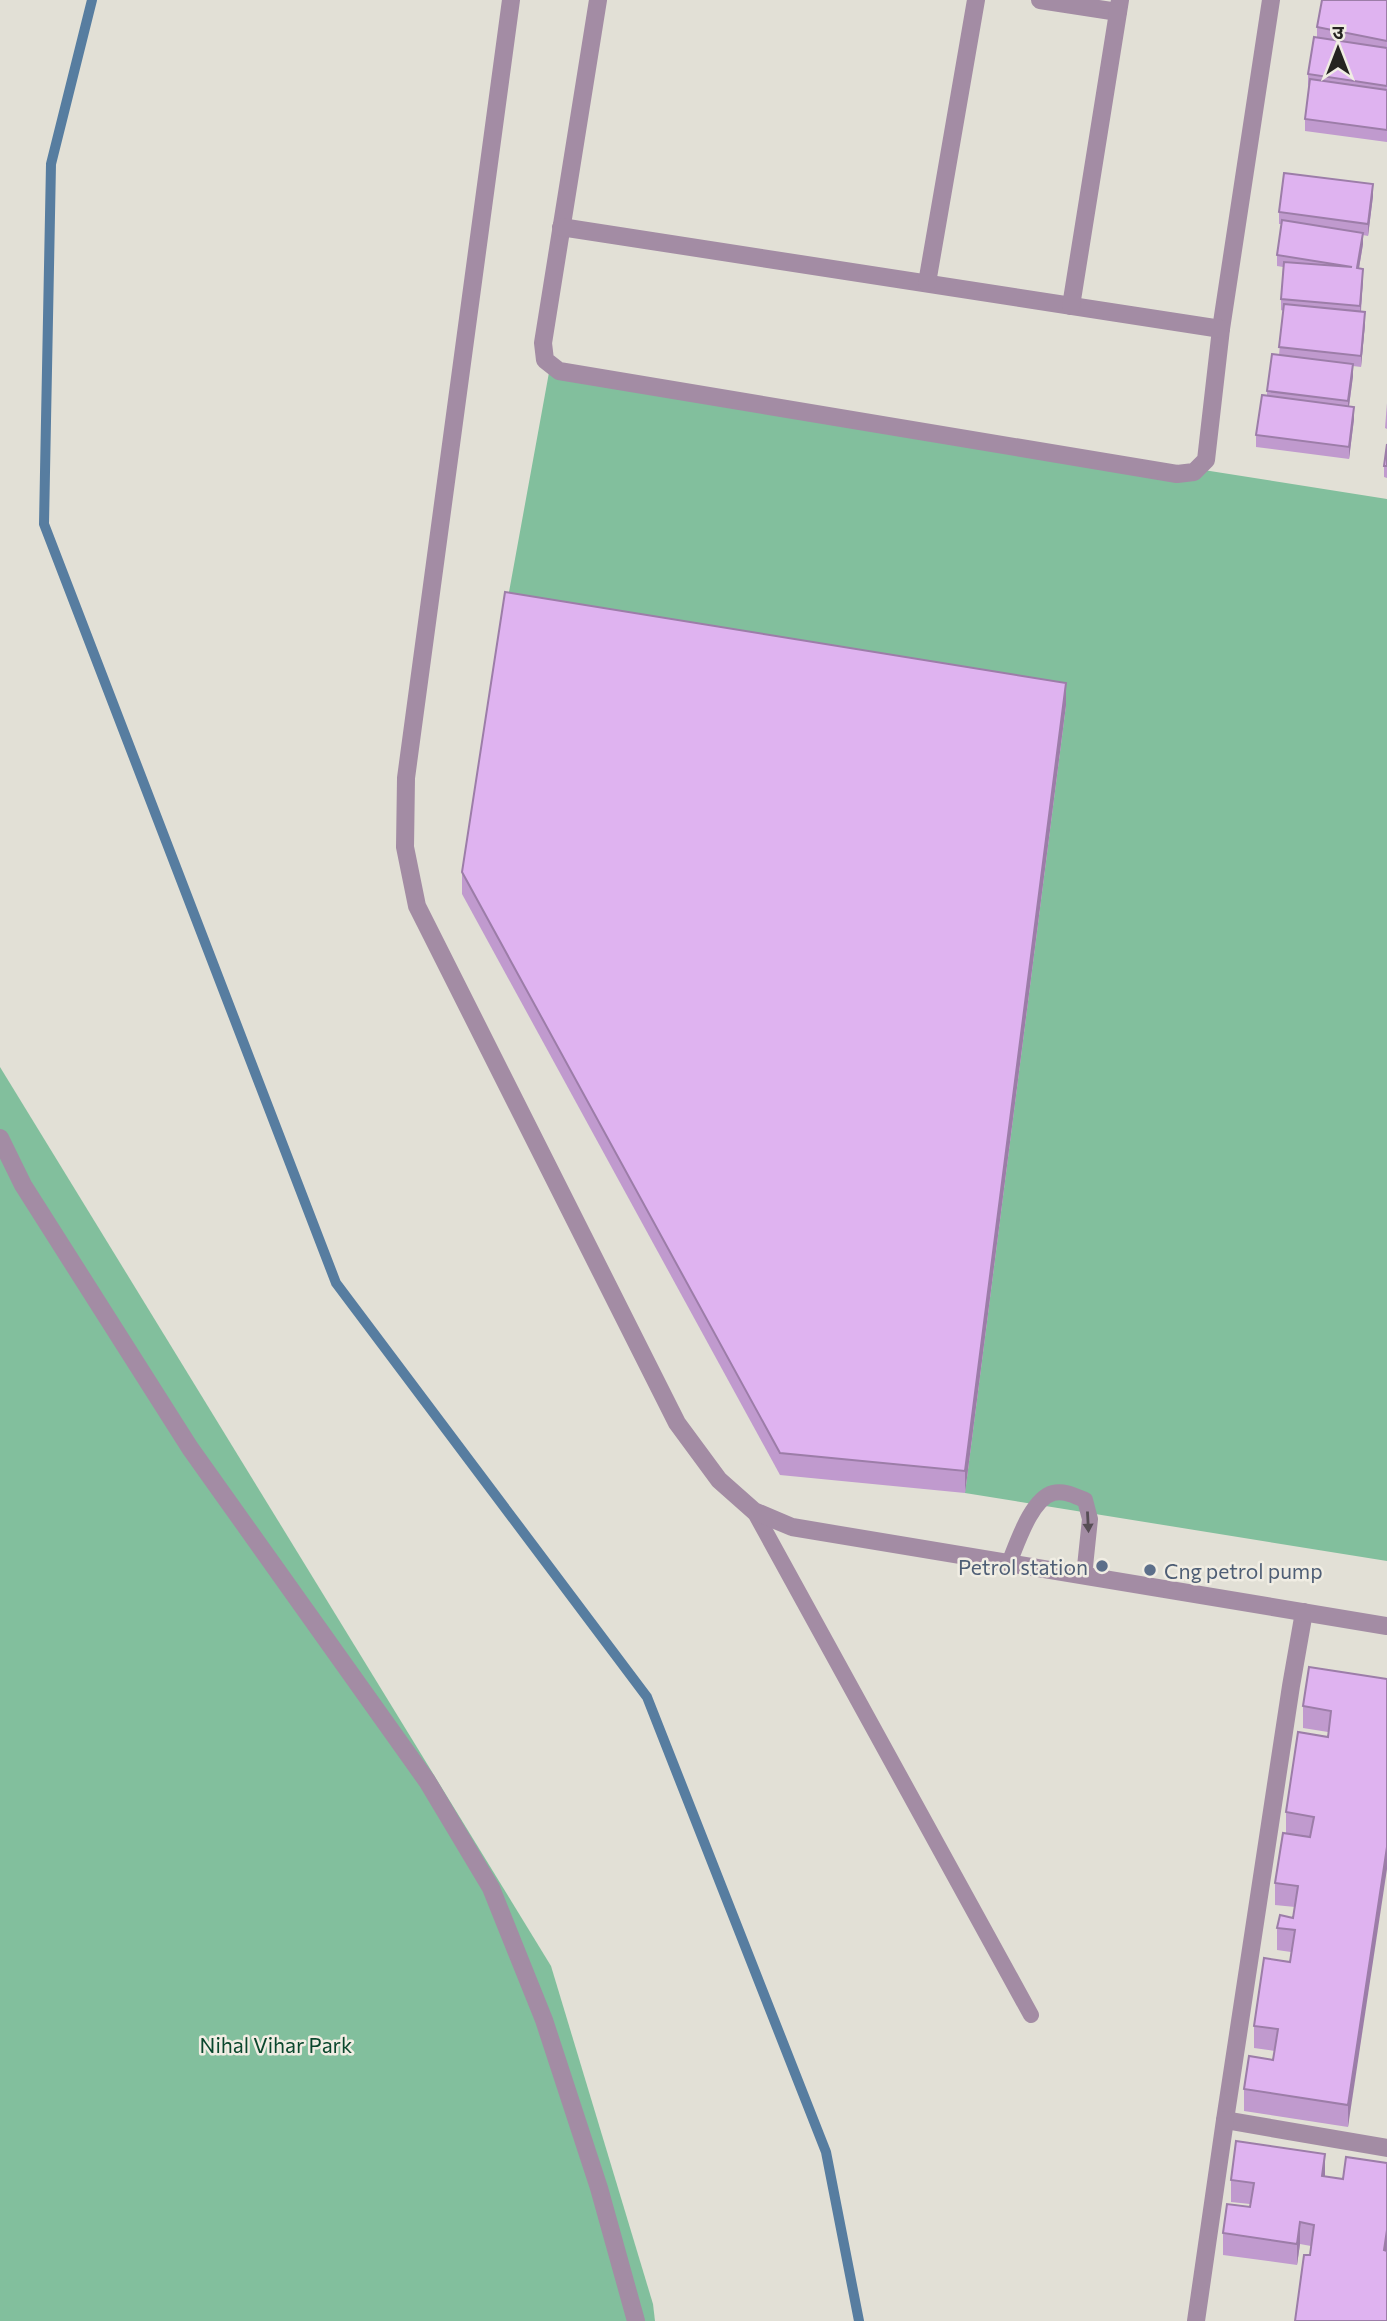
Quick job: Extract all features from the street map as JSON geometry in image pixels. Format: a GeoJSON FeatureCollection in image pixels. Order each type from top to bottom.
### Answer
{"type":"FeatureCollection","features":[{"type":"Feature","properties":{"kind":"street"},"geometry":{"type":"LineString","coordinates":[[511,0],[406,778],[405,847],[416,906],[677,1423],[719,1480],[754,1511],[792,1527],[1387,1626]]}},
{"type":"Feature","properties":{"kind":"street"},"geometry":{"type":"LineString","coordinates":[[598,0],[543,343],[545,360],[559,372],[1177,474],[1194,472],[1206,460],[1221,329],[1271,0]]}},
{"type":"Feature","properties":{"kind":"street"},"geometry":{"type":"LineString","coordinates":[[927,283],[976,0]]}},
{"type":"Feature","properties":{"kind":"street"},"geometry":{"type":"LineString","coordinates":[[1040,0],[1119,6],[1071,306]]}},
{"type":"Feature","properties":{"kind":"street"},"geometry":{"type":"LineString","coordinates":[[561,227],[1221,329]]}},
{"type":"Feature","properties":{"kind":"street"},"geometry":{"type":"LineString","coordinates":[[0,1138],[23,1185],[190,1448],[427,1780],[491,1888],[544,2020],[599,2188],[636,2321]]}},
{"type":"Feature","properties":{"kind":"street"},"geometry":{"type":"LineString","coordinates":[[1196,2321],[1304,1612]]}},
{"type":"Feature","properties":{"kind":"street"},"geometry":{"type":"LineString","coordinates":[[1225,2120],[1387,2148]]}},
{"type":"Feature","properties":{"kind":"lane"},"geometry":{"type":"LineString","coordinates":[[1009,1563],[1041,1498],[1055,1492],[1070,1494],[1085,1500],[1090,1519],[1084,1576]]}},
{"type":"Feature","properties":{"kind":"lane"},"geometry":{"type":"LineString","coordinates":[[754,1511],[1031,2015]]}},
{"type":"Feature","properties":{"kind":"green space"},"geometry":{"type":"Polygon","coordinates":[[[550,367],[1387,499],[1387,1561],[965,1493],[1066,705],[505,614],[550,367]]]}},
{"type":"Feature","properties":{"kind":"green space","name":"Nihal Vihar Park"},"geometry":{"type":"Polygon","coordinates":[[[0,1067],[551,1966],[653,2304],[655,2321],[0,2321],[0,1067]]]}},
{"type":"Feature","properties":{"kind":"building"},"geometry":{"type":"Polygon","coordinates":[[[1322,0],[1387,0],[1387,41],[1317,27],[1322,0]]]}},
{"type":"Feature","properties":{"kind":"building"},"geometry":{"type":"Polygon","coordinates":[[[1314,37],[1387,48],[1387,86],[1308,74],[1314,37]]]}},
{"type":"Feature","properties":{"kind":"building"},"geometry":{"type":"Polygon","coordinates":[[[1310,79],[1387,90],[1387,130],[1305,119],[1310,79]]]}},
{"type":"Feature","properties":{"kind":"building"},"geometry":{"type":"Polygon","coordinates":[[[1284,173],[1373,184],[1368,224],[1279,212],[1284,173]]]}},
{"type":"Feature","properties":{"kind":"building"},"geometry":{"type":"Polygon","coordinates":[[[1282,220],[1363,233],[1357,268],[1363,269],[1360,306],[1281,299],[1284,262],[1352,267],[1277,255],[1282,220]]]}},
{"type":"Feature","properties":{"kind":"building"},"geometry":{"type":"Polygon","coordinates":[[[1284,304],[1365,312],[1361,356],[1279,347],[1284,304]]]}},
{"type":"Feature","properties":{"kind":"building"},"geometry":{"type":"Polygon","coordinates":[[[1272,354],[1353,364],[1348,401],[1267,391],[1272,354]]]}},
{"type":"Feature","properties":{"kind":"building"},"geometry":{"type":"Polygon","coordinates":[[[1262,395],[1354,407],[1349,447],[1256,435],[1262,395]]]}},
{"type":"Feature","properties":{"kind":"building"},"geometry":{"type":"Polygon","coordinates":[[[1387,444],[1387,466],[1384,466],[1387,444]]]}},
{"type":"Feature","properties":{"kind":"building"},"geometry":{"type":"Polygon","coordinates":[[[505,592],[1066,683],[965,1471],[780,1453],[462,872],[505,592]]]}},
{"type":"Feature","properties":{"kind":"building"},"geometry":{"type":"Polygon","coordinates":[[[1309,1667],[1387,1679],[1387,1847],[1348,2105],[1244,2089],[1249,2056],[1273,2060],[1278,2029],[1254,2026],[1264,1958],[1290,1962],[1295,1930],[1277,1928],[1280,1915],[1293,1918],[1298,1886],[1275,1883],[1283,1833],[1310,1837],[1314,1817],[1286,1812],[1298,1732],[1328,1737],[1331,1711],[1303,1706],[1309,1667]]]}},
{"type":"Feature","properties":{"kind":"building"},"geometry":{"type":"Polygon","coordinates":[[[1236,2141],[1325,2154],[1322,2176],[1343,2179],[1346,2157],[1387,2163],[1387,2230],[1384,2250],[1387,2251],[1387,2321],[1295,2321],[1304,2255],[1310,2255],[1314,2225],[1300,2222],[1297,2244],[1223,2233],[1227,2204],[1250,2207],[1254,2183],[1231,2180],[1236,2141]]]}},
{"type":"Feature","properties":{"kind":"waterway"},"geometry":{"type":"LineString","coordinates":[[92,0],[51,164],[44,524],[336,1283],[647,1697],[826,2152],[859,2321]]}},
{"type":"Feature","properties":{"kind":"place","name":"Petrol station"},"geometry":{"type":"Point","coordinates":[1102,1566]}},
{"type":"Feature","properties":{"kind":"place","name":"Cng petrol pump"},"geometry":{"type":"Point","coordinates":[1150,1570]}}]}
